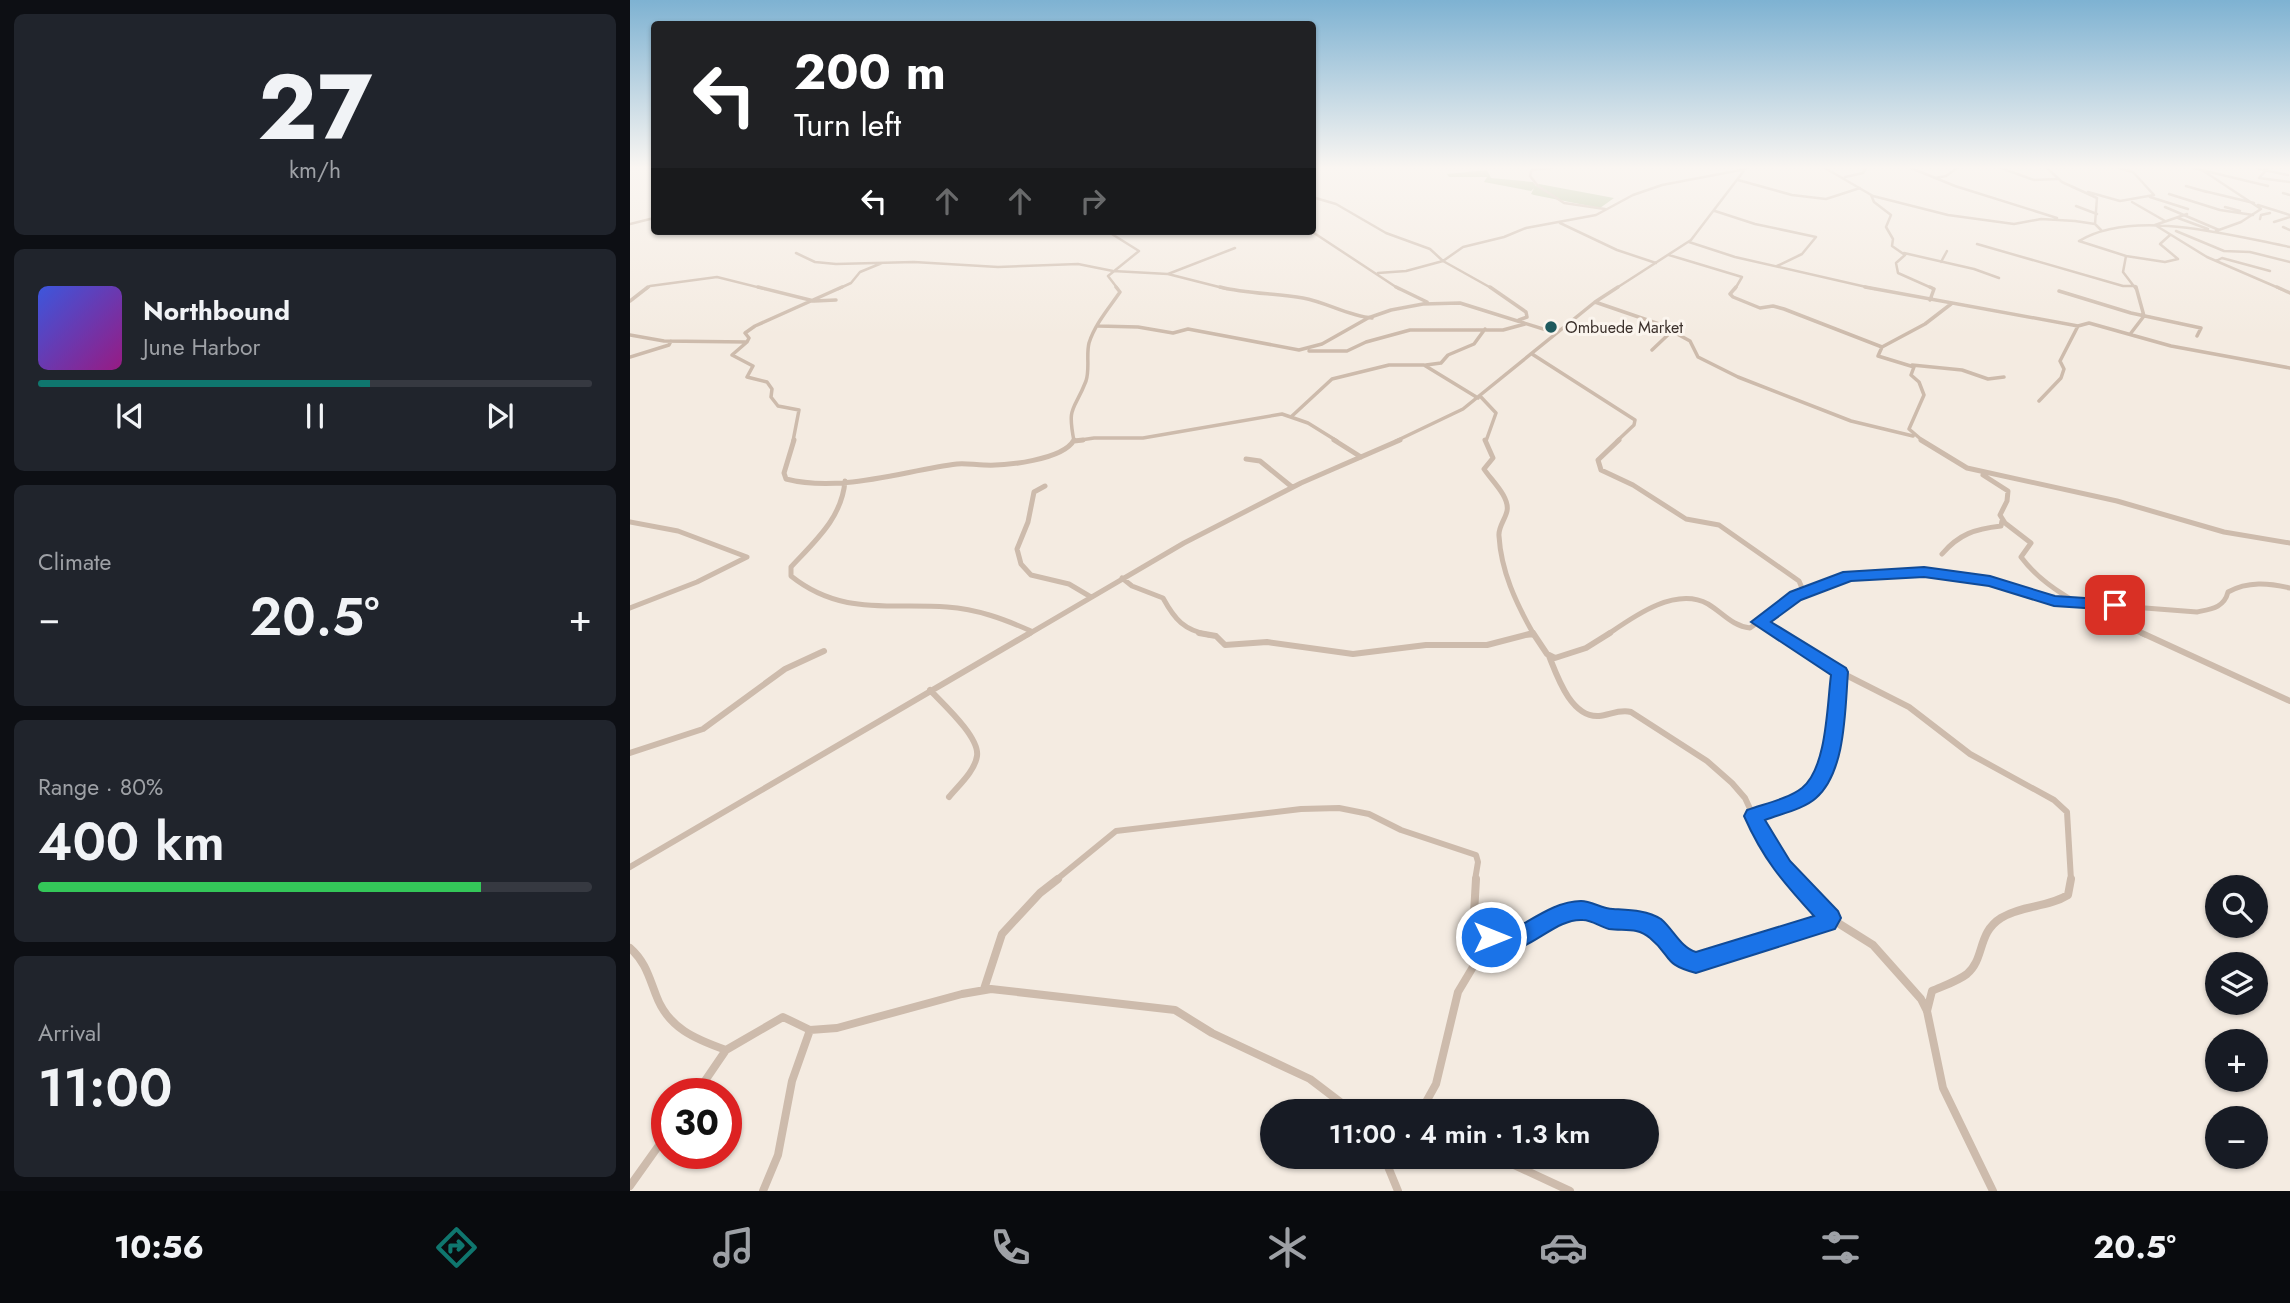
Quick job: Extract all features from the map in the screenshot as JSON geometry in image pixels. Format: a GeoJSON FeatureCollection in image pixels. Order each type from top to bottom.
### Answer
{"type":"FeatureCollection","features":[{"type":"Feature","properties":{"kind":"street"},"geometry":{"type":"LineString","coordinates":[[1370,224],[1386,233],[1430,249],[1443,261],[1481,281],[1528,314],[1527,317],[1517,320]]}},
{"type":"Feature","properties":{"kind":"street"},"geometry":{"type":"LineString","coordinates":[[1378,273],[1406,271],[1443,261],[1468,245],[1501,238],[1528,227],[1555,224]]}},
{"type":"Feature","properties":{"kind":"street"},"geometry":{"type":"LineString","coordinates":[[1561,224],[1616,250],[1656,263]]}},
{"type":"Feature","properties":{"kind":"street"},"geometry":{"type":"LineString","coordinates":[[630,867],[830,753],[930,690],[1122,578],[1292,487],[1440,422],[1479,397],[1595,302],[1689,242],[1704,224]]}},
{"type":"Feature","properties":{"kind":"street"},"geometry":{"type":"LineString","coordinates":[[1755,224],[1816,237],[1802,254],[1776,267]]}},
{"type":"Feature","properties":{"kind":"street"},"geometry":{"type":"LineString","coordinates":[[1888,224],[1886,229],[1893,239],[1892,245],[1906,256],[1896,262],[1897,272],[1934,289],[1928,299],[1931,300]]}},
{"type":"Feature","properties":{"kind":"street"},"geometry":{"type":"LineString","coordinates":[[2091,224],[2101,230]]}},
{"type":"Feature","properties":{"kind":"street"},"geometry":{"type":"LineString","coordinates":[[2156,227],[2158,224]]}},
{"type":"Feature","properties":{"kind":"street"},"geometry":{"type":"LineString","coordinates":[[2192,224],[2290,247]]}},
{"type":"Feature","properties":{"kind":"street"},"geometry":{"type":"LineString","coordinates":[[2205,224],[2216,231],[2242,224]]}},
{"type":"Feature","properties":{"kind":"street"},"geometry":{"type":"LineString","coordinates":[[2170,235],[2160,244],[2178,259],[2165,262],[2126,256],[2079,240],[2109,226],[2134,225],[2247,236]]}},
{"type":"Feature","properties":{"kind":"street"},"geometry":{"type":"LineString","coordinates":[[2156,227],[2216,261],[2290,293]]}},
{"type":"Feature","properties":{"kind":"street"},"geometry":{"type":"LineString","coordinates":[[2283,227],[2290,230]]}},
{"type":"Feature","properties":{"kind":"street"},"geometry":{"type":"LineString","coordinates":[[2162,228],[2224,251],[2250,252],[2290,262]]}},
{"type":"Feature","properties":{"kind":"street"},"geometry":{"type":"LineString","coordinates":[[1316,234],[1353,260],[1378,273],[1389,284],[1430,304]]}},
{"type":"Feature","properties":{"kind":"street"},"geometry":{"type":"LineString","coordinates":[[1074,442],[1069,424],[1070,412],[1087,378],[1089,344],[1120,292],[1109,278],[1113,271],[1139,250],[1114,235]]}},
{"type":"Feature","properties":{"kind":"street"},"geometry":{"type":"LineString","coordinates":[[1689,242],[1848,285],[2078,326],[2089,323],[2171,346],[2290,368]]}},
{"type":"Feature","properties":{"kind":"street"},"geometry":{"type":"LineString","coordinates":[[1977,244],[2123,286],[2135,286]]}},
{"type":"Feature","properties":{"kind":"street"},"geometry":{"type":"LineString","coordinates":[[1168,274],[1235,247]]}},
{"type":"Feature","properties":{"kind":"street"},"geometry":{"type":"LineString","coordinates":[[1941,262],[1947,251]]}},
{"type":"Feature","properties":{"kind":"street"},"geometry":{"type":"LineString","coordinates":[[796,253],[815,262],[825,263],[932,262],[991,267],[1078,264],[1113,271],[1168,274],[1234,292],[1304,298],[1361,317],[1372,317]]}},
{"type":"Feature","properties":{"kind":"street"},"geometry":{"type":"LineString","coordinates":[[1902,253],[1974,269],[1999,278]]}},
{"type":"Feature","properties":{"kind":"street"},"geometry":{"type":"LineString","coordinates":[[1669,255],[1742,277],[1731,296],[1762,308],[1773,306],[1787,310],[1882,347]]}},
{"type":"Feature","properties":{"kind":"street"},"geometry":{"type":"LineString","coordinates":[[2126,256],[2123,272],[2135,286],[2144,316]]}},
{"type":"Feature","properties":{"kind":"street"},"geometry":{"type":"LineString","coordinates":[[2216,261],[2222,258],[2270,271]]}},
{"type":"Feature","properties":{"kind":"street"},"geometry":{"type":"LineString","coordinates":[[883,262],[859,273],[851,284],[749,329],[745,334],[749,338],[747,342],[733,355],[753,366],[747,377],[768,382],[772,389],[771,397],[778,406],[799,410],[793,447],[784,473],[786,478],[803,483],[845,481],[958,464],[1008,463],[1064,452],[1074,442],[1094,438],[1143,438],[1273,414],[1293,416],[1308,423],[1361,457]]}},
{"type":"Feature","properties":{"kind":"street"},"geometry":{"type":"LineString","coordinates":[[630,301],[650,286],[717,277],[814,300],[836,300]]}},
{"type":"Feature","properties":{"kind":"street"},"geometry":{"type":"LineString","coordinates":[[2059,290],[2144,316],[2201,328],[2197,336]]}},
{"type":"Feature","properties":{"kind":"street"},"geometry":{"type":"LineString","coordinates":[[1595,302],[1672,331],[1691,342],[1698,358],[1738,377],[1851,421],[1916,437]]}},
{"type":"Feature","properties":{"kind":"street"},"geometry":{"type":"LineString","coordinates":[[1299,350],[1322,344],[1372,317],[1400,307],[1430,304],[1468,304],[1556,333]]}},
{"type":"Feature","properties":{"kind":"street"},"geometry":{"type":"LineString","coordinates":[[1951,304],[1924,324],[1882,347],[1878,356],[1932,370],[1962,370],[1990,380],[2004,377]]}},
{"type":"Feature","properties":{"kind":"street"},"geometry":{"type":"LineString","coordinates":[[2132,333],[2144,316]]}},
{"type":"Feature","properties":{"kind":"street"},"geometry":{"type":"LineString","coordinates":[[1098,326],[1139,327],[1171,333],[1188,328],[1299,350],[1346,351],[1366,342],[1410,330],[1503,330],[1527,323]]}},
{"type":"Feature","properties":{"kind":"street"},"geometry":{"type":"LineString","coordinates":[[2039,401],[2061,378],[2064,369],[2060,361],[2078,326]]}},
{"type":"Feature","properties":{"kind":"street"},"geometry":{"type":"LineString","coordinates":[[1293,416],[1308,405],[1310,399],[1322,390],[1326,383],[1393,364],[1441,363],[1448,355],[1474,344],[1485,329]]}},
{"type":"Feature","properties":{"kind":"street"},"geometry":{"type":"LineString","coordinates":[[1652,350],[1672,331]]}},
{"type":"Feature","properties":{"kind":"street"},"geometry":{"type":"LineString","coordinates":[[630,335],[671,341],[747,342]]}},
{"type":"Feature","properties":{"kind":"street"},"geometry":{"type":"LineString","coordinates":[[630,357],[669,345],[671,341]]}},
{"type":"Feature","properties":{"kind":"street"},"geometry":{"type":"LineString","coordinates":[[1532,354],[1635,420],[1634,425],[1601,456],[1598,463],[1601,470],[1633,485],[1686,519],[1719,525],[1799,581],[1802,587],[1795,596]]}},
{"type":"Feature","properties":{"kind":"street"},"geometry":{"type":"LineString","coordinates":[[1425,365],[1450,377],[1458,387],[1479,397],[1496,413],[1485,439],[1493,458],[1484,469],[1507,502],[1507,511],[1498,533],[1506,561],[1506,576],[1520,611],[1566,690],[1583,713],[1593,716],[1620,710],[1631,712],[1713,766],[1745,798],[1766,844],[1782,867],[1830,918],[1862,936],[1887,959],[1927,1011]]}},
{"type":"Feature","properties":{"kind":"street"},"geometry":{"type":"LineString","coordinates":[[1910,365],[1914,367],[1911,375],[1920,384],[1924,394],[1909,429],[1916,437],[1956,464],[1994,480]]}},
{"type":"Feature","properties":{"kind":"street"},"geometry":{"type":"LineString","coordinates":[[1246,459],[1260,461],[1292,487]]}},
{"type":"Feature","properties":{"kind":"street"},"geometry":{"type":"LineString","coordinates":[[1972,470],[2126,503],[2224,532],[2290,543]]}},
{"type":"Feature","properties":{"kind":"street"},"geometry":{"type":"LineString","coordinates":[[1942,554],[1957,537],[1972,529],[2001,526],[2000,510],[2005,506],[2008,494],[1990,476],[2006,477]]}},
{"type":"Feature","properties":{"kind":"street"},"geometry":{"type":"LineString","coordinates":[[845,481],[843,503],[822,535],[791,567],[792,576],[800,584],[824,597],[845,604],[951,607],[997,618],[1031,631]]}},
{"type":"Feature","properties":{"kind":"street"},"geometry":{"type":"LineString","coordinates":[[1045,486],[1034,492],[1030,518],[1025,525],[1024,540],[1017,549],[1017,555],[1026,572],[1031,575],[1069,584],[1091,597]]}},
{"type":"Feature","properties":{"kind":"street"},"geometry":{"type":"LineString","coordinates":[[2001,520],[2032,545],[2021,553],[2029,570],[2081,604],[2178,652],[2290,701]]}},
{"type":"Feature","properties":{"kind":"street"},"geometry":{"type":"LineString","coordinates":[[630,522],[646,527],[659,525],[694,535],[747,557],[697,582],[630,608]]}},
{"type":"Feature","properties":{"kind":"street"},"geometry":{"type":"LineString","coordinates":[[1548,656],[1559,658],[1574,653],[1636,615],[1690,598],[1709,606],[1740,626],[1750,628],[1795,596],[1849,576],[1924,572],[1990,581],[2054,601],[2197,611],[2218,607],[2226,600],[2228,592],[2237,587],[2269,583],[2290,588]]}},
{"type":"Feature","properties":{"kind":"street"},"geometry":{"type":"LineString","coordinates":[[1122,578],[1132,586],[1163,597],[1175,621],[1187,629],[1216,636],[1225,645],[1268,642],[1353,654],[1426,645],[1487,645],[1533,633]]}},
{"type":"Feature","properties":{"kind":"street"},"geometry":{"type":"LineString","coordinates":[[1759,622],[1840,672],[1916,711],[1970,754],[2054,800],[2069,818],[2072,876],[2068,895],[2055,903],[2021,908],[1989,926],[1973,967],[1963,977],[1932,991],[1927,1011],[1943,1088],[1993,1191]]}},
{"type":"Feature","properties":{"kind":"street"},"geometry":{"type":"LineString","coordinates":[[630,753],[703,729],[785,669],[824,651]]}},
{"type":"Feature","properties":{"kind":"street"},"geometry":{"type":"LineString","coordinates":[[1754,816],[1802,798],[1818,782],[1831,749],[1840,672]]}},
{"type":"Feature","properties":{"kind":"street"},"geometry":{"type":"LineString","coordinates":[[930,690],[970,736],[977,748],[975,761],[949,797]]}},
{"type":"Feature","properties":{"kind":"street"},"geometry":{"type":"LineString","coordinates":[[984,989],[1002,934],[1033,899],[1109,834],[1170,823],[1221,820],[1317,807],[1352,809],[1369,814],[1401,830],[1476,855],[1478,862],[1474,911],[1477,920],[1491,935]]}},
{"type":"Feature","properties":{"kind":"street"},"geometry":{"type":"LineString","coordinates":[[1428,1099],[1436,1084],[1458,992],[1491,935],[1498,933],[1511,939],[1519,938],[1561,915],[1583,910],[1609,919],[1629,919],[1650,924],[1664,936],[1681,958],[1696,962],[1819,926],[1830,918]]}},
{"type":"Feature","properties":{"kind":"street"},"geometry":{"type":"LineString","coordinates":[[630,948],[642,961],[661,1007],[673,1022],[694,1038],[726,1050]]}},
{"type":"Feature","properties":{"kind":"street"},"geometry":{"type":"LineString","coordinates":[[707,1078],[726,1050],[783,1017],[810,1030],[854,1024],[984,989],[1175,1010],[1212,1033],[1300,1073],[1336,1099]]}},
{"type":"Feature","properties":{"kind":"street"},"geometry":{"type":"LineString","coordinates":[[763,1191],[778,1155],[792,1081],[810,1030]]}},
{"type":"Feature","properties":{"kind":"street"},"geometry":{"type":"LineString","coordinates":[[630,1186],[648,1164],[651,1156]]}},
{"type":"Feature","properties":{"kind":"street"},"geometry":{"type":"LineString","coordinates":[[1389,1169],[1398,1191]]}},
{"type":"Feature","properties":{"kind":"street"},"geometry":{"type":"LineString","coordinates":[[1523,1169],[1570,1191]]}},
{"type":"Feature","properties":{"kind":"place","name":"Ombuede Market"},"geometry":{"type":"Point","coordinates":[1551,327]}},
{"type":"Feature","properties":{"kind":"route"},"geometry":{"type":"LineString","coordinates":[[1491,937],[1498,933],[1511,939],[1519,938],[1561,915],[1583,910],[1609,919],[1629,919],[1650,924],[1657,928],[1681,958],[1696,962],[1717,958],[1827,922],[1830,918],[1793,881],[1766,844],[1754,816],[1783,807],[1808,794],[1818,782],[1831,749],[1840,672],[1759,622],[1795,596],[1849,576],[1924,572],[1990,581],[2054,601],[2115,605]]}}]}
